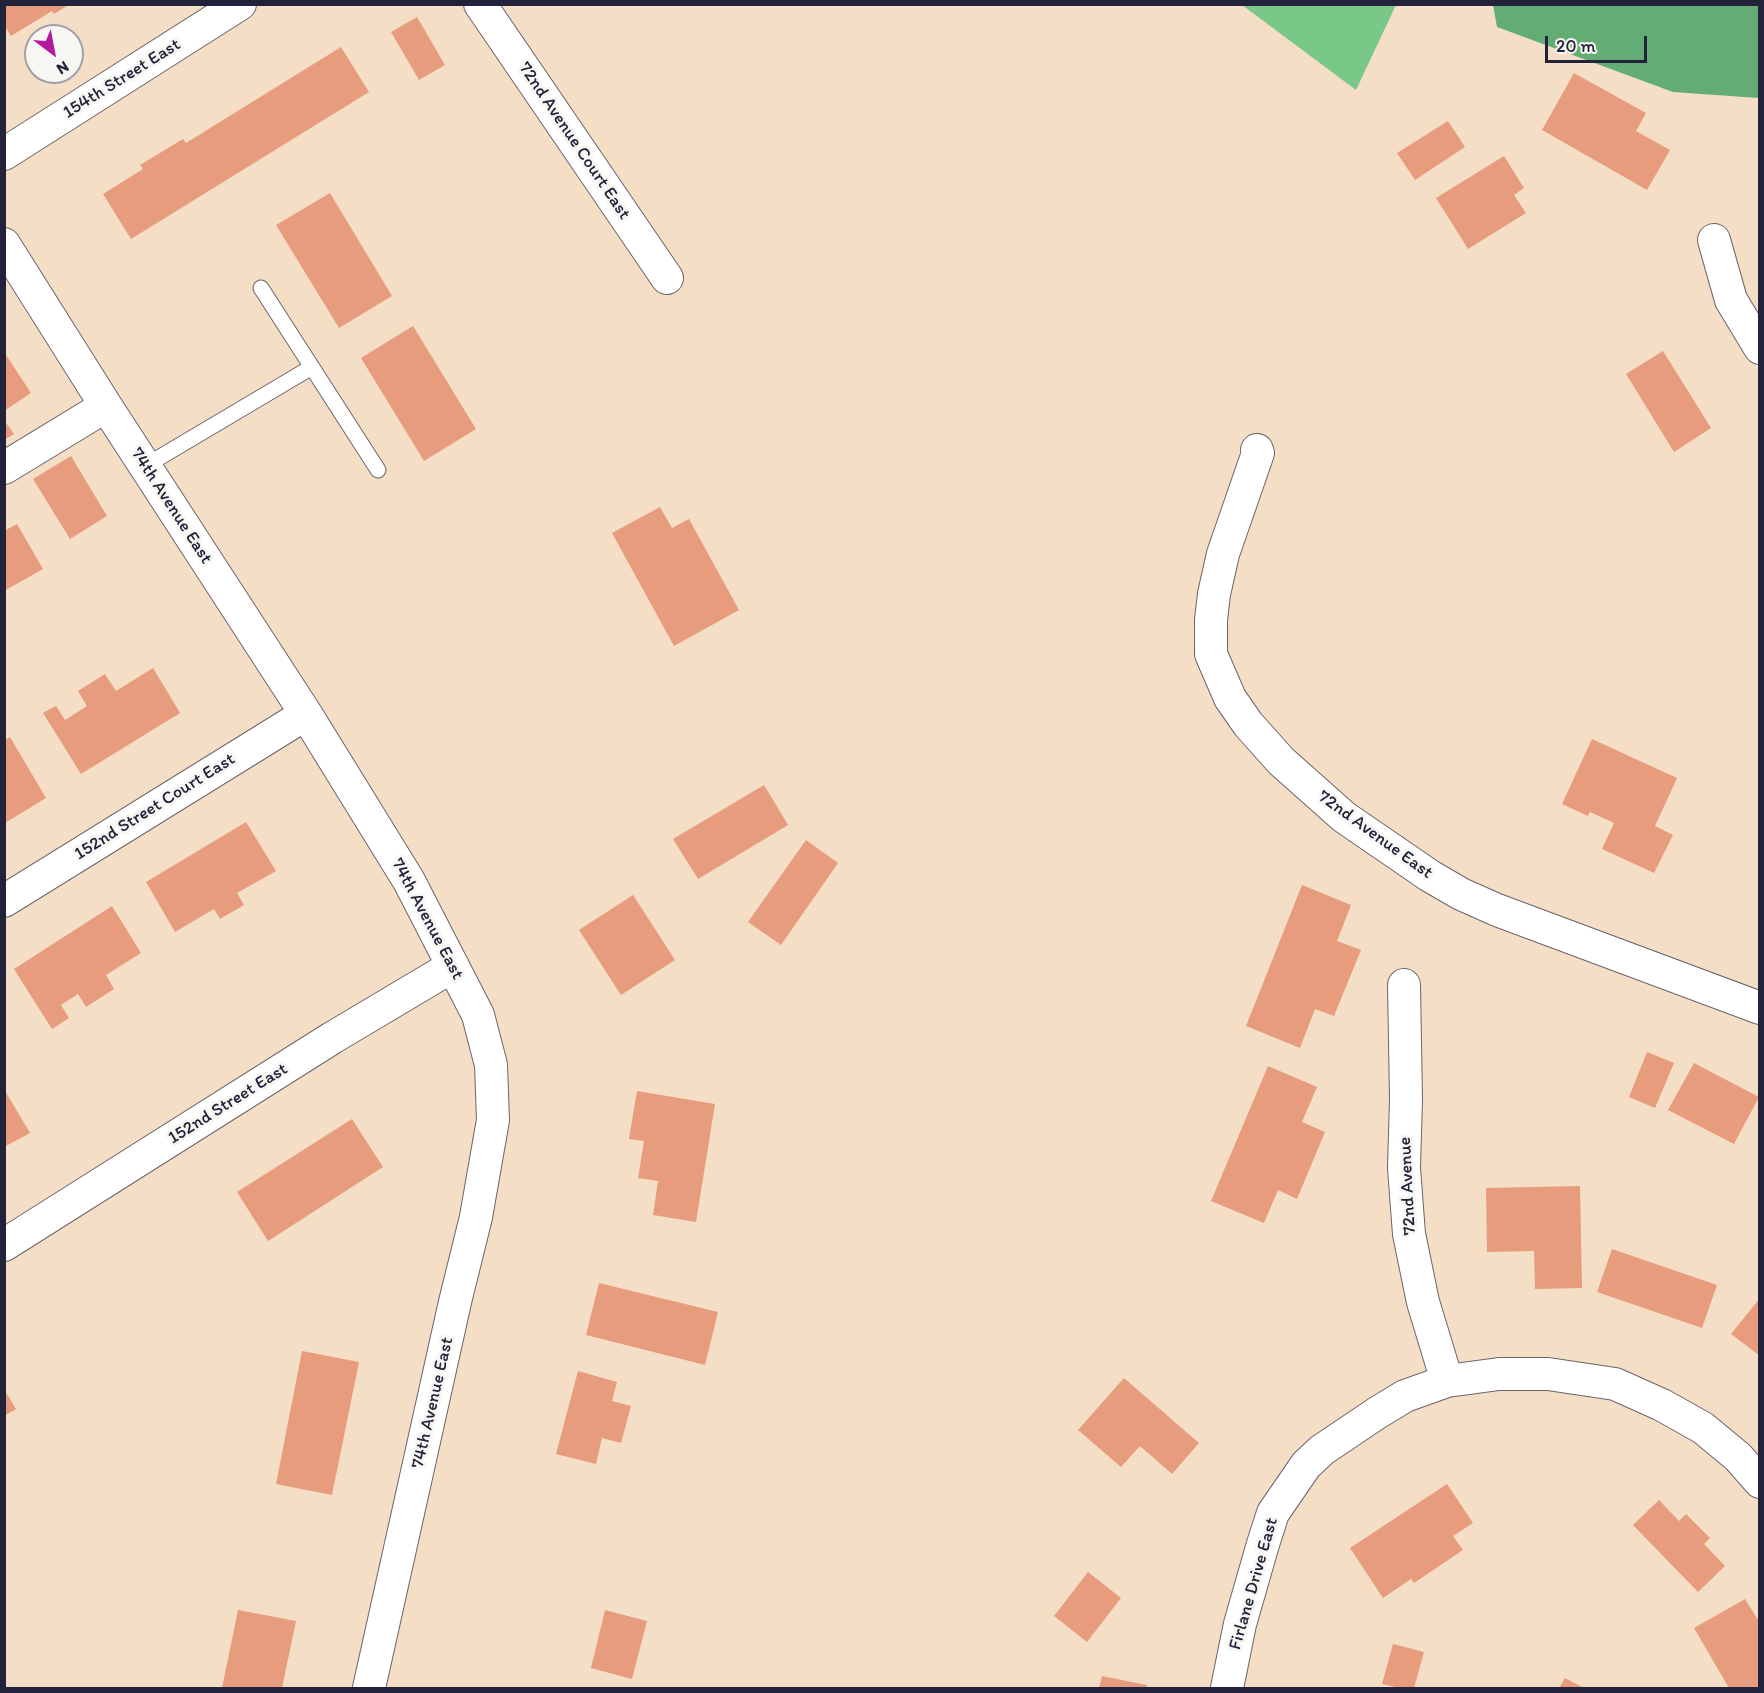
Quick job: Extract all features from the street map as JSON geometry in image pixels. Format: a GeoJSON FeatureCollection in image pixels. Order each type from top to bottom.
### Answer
{"type":"FeatureCollection","features":[{"type":"Feature","properties":{"kind":"street","name":"154th Street East"},"geometry":{"type":"LineString","coordinates":[[4,154],[240,4]]}},
{"type":"Feature","properties":{"kind":"street","name":"72nd Avenue Court East"},"geometry":{"type":"LineString","coordinates":[[480,4],[667,278]]}},
{"type":"Feature","properties":{"kind":"street"},"geometry":{"type":"LineString","coordinates":[[1714,240],[1731,300],[1760,348]]}},
{"type":"Feature","properties":{"kind":"street","name":"74th Avenue East"},"geometry":{"type":"LineString","coordinates":[[4,244],[306,714],[409,881],[478,1015],[490,1065],[494,1120],[476,1217],[369,1689]]}},
{"type":"Feature","properties":{"kind":"street"},"geometry":{"type":"LineString","coordinates":[[4,468],[106,406]]}},
{"type":"Feature","properties":{"kind":"street","name":"72nd Avenue East"},"geometry":{"type":"LineString","coordinates":[[1257,450],[1258,453],[1223,554],[1212,612],[1211,654],[1230,698],[1248,724],[1281,761],[1344,817],[1430,876],[1461,894],[1497,910],[1760,1008]]}},
{"type":"Feature","properties":{"kind":"street","name":"152nd Street Court East"},"geometry":{"type":"LineString","coordinates":[[4,901],[306,714]]}},
{"type":"Feature","properties":{"kind":"street","name":"152nd Street East"},"geometry":{"type":"LineString","coordinates":[[4,1245],[322,1044],[453,966]]}},
{"type":"Feature","properties":{"kind":"street","name":"72nd Avenue"},"geometry":{"type":"LineString","coordinates":[[1404,985],[1406,1099],[1404,1168],[1409,1234],[1423,1302],[1447,1381]]}},
{"type":"Feature","properties":{"kind":"street","name":"Firlane Drive East"},"geometry":{"type":"LineString","coordinates":[[1227,1689],[1240,1624],[1274,1513],[1306,1465],[1322,1450],[1406,1396],[1447,1381],[1499,1374],[1548,1374],[1615,1384],[1662,1405],[1702,1428],[1738,1457],[1760,1482]]}},
{"type":"Feature","properties":{"kind":"lane"},"geometry":{"type":"LineString","coordinates":[[261,288],[378,470]]}},
{"type":"Feature","properties":{"kind":"lane"},"geometry":{"type":"LineString","coordinates":[[146,466],[312,366]]}},
{"type":"Feature","properties":{"kind":"green space"},"geometry":{"type":"Polygon","coordinates":[[[1242,5],[1396,5],[1356,90],[1242,5]]]}},
{"type":"Feature","properties":{"kind":"green space"},"geometry":{"type":"Polygon","coordinates":[[[1493,5],[1759,5],[1759,98],[1673,92],[1497,27],[1493,5]]]}},
{"type":"Feature","properties":{"kind":"building"},"geometry":{"type":"Polygon","coordinates":[[[4,4],[70,4],[54,14],[52,11],[31,24],[24,24],[24,28],[11,36],[4,25],[4,4]]]}},
{"type":"Feature","properties":{"kind":"building"},"geometry":{"type":"Polygon","coordinates":[[[417,17],[445,65],[419,80],[391,32],[417,17]]]}},
{"type":"Feature","properties":{"kind":"building"},"geometry":{"type":"Polygon","coordinates":[[[341,47],[369,92],[131,239],[103,194],[143,169],[140,165],[183,139],[186,143],[341,47]]]}},
{"type":"Feature","properties":{"kind":"building"},"geometry":{"type":"Polygon","coordinates":[[[1574,73],[1646,113],[1636,131],[1670,150],[1647,190],[1542,130],[1574,73]]]}},
{"type":"Feature","properties":{"kind":"building"},"geometry":{"type":"Polygon","coordinates":[[[1448,121],[1465,147],[1415,180],[1397,153],[1448,121]]]}},
{"type":"Feature","properties":{"kind":"building"},"geometry":{"type":"Polygon","coordinates":[[[1504,156],[1524,188],[1514,195],[1526,213],[1468,249],[1436,198],[1504,156]]]}},
{"type":"Feature","properties":{"kind":"building"},"geometry":{"type":"Polygon","coordinates":[[[330,193],[392,296],[339,328],[276,225],[330,193]]]}},
{"type":"Feature","properties":{"kind":"building"},"geometry":{"type":"Polygon","coordinates":[[[413,326],[476,429],[424,461],[361,358],[413,326]]]}},
{"type":"Feature","properties":{"kind":"building"},"geometry":{"type":"Polygon","coordinates":[[[1663,351],[1711,428],[1674,452],[1626,374],[1663,351]]]}},
{"type":"Feature","properties":{"kind":"building"},"geometry":{"type":"Polygon","coordinates":[[[6,355],[31,393],[4,411],[4,357],[6,355]]]}},
{"type":"Feature","properties":{"kind":"building"},"geometry":{"type":"Polygon","coordinates":[[[4,420],[14,434],[4,440],[4,420]]]}},
{"type":"Feature","properties":{"kind":"building"},"geometry":{"type":"Polygon","coordinates":[[[71,456],[107,516],[70,539],[33,479],[71,456]]]}},
{"type":"Feature","properties":{"kind":"building"},"geometry":{"type":"Polygon","coordinates":[[[660,507],[672,528],[689,519],[739,610],[674,646],[612,533],[660,507]]]}},
{"type":"Feature","properties":{"kind":"building"},"geometry":{"type":"Polygon","coordinates":[[[17,524],[43,569],[4,591],[4,531],[17,524]]]}},
{"type":"Feature","properties":{"kind":"building"},"geometry":{"type":"Polygon","coordinates":[[[153,668],[180,713],[81,774],[43,713],[56,706],[65,720],[87,706],[78,691],[105,674],[116,691],[153,668]]]}},
{"type":"Feature","properties":{"kind":"building"},"geometry":{"type":"Polygon","coordinates":[[[10,737],[46,798],[5,823],[5,740],[10,737]]]}},
{"type":"Feature","properties":{"kind":"building"},"geometry":{"type":"Polygon","coordinates":[[[1592,739],[1677,778],[1655,826],[1673,835],[1654,873],[1602,849],[1614,823],[1590,812],[1588,816],[1562,804],[1592,739]]]}},
{"type":"Feature","properties":{"kind":"building"},"geometry":{"type":"Polygon","coordinates":[[[764,785],[788,825],[698,879],[673,839],[764,785]]]}},
{"type":"Feature","properties":{"kind":"building"},"geometry":{"type":"Polygon","coordinates":[[[246,822],[276,871],[237,893],[244,905],[220,919],[214,909],[175,932],[146,882],[246,822]]]}},
{"type":"Feature","properties":{"kind":"building"},"geometry":{"type":"Polygon","coordinates":[[[806,840],[838,863],[781,945],[748,922],[806,840]]]}},
{"type":"Feature","properties":{"kind":"building"},"geometry":{"type":"Polygon","coordinates":[[[1302,885],[1351,905],[1337,941],[1361,950],[1334,1016],[1315,1009],[1300,1048],[1246,1026],[1302,885]]]}},
{"type":"Feature","properties":{"kind":"building"},"geometry":{"type":"Polygon","coordinates":[[[633,895],[675,960],[621,995],[579,930],[633,895]]]}},
{"type":"Feature","properties":{"kind":"building"},"geometry":{"type":"Polygon","coordinates":[[[112,906],[141,953],[106,975],[114,989],[86,1007],[78,994],[61,1005],[69,1018],[52,1029],[14,969],[112,906]]]}},
{"type":"Feature","properties":{"kind":"building"},"geometry":{"type":"Polygon","coordinates":[[[1647,1052],[1674,1063],[1655,1108],[1629,1097],[1647,1052]]]}},
{"type":"Feature","properties":{"kind":"building"},"geometry":{"type":"Polygon","coordinates":[[[1694,1063],[1759,1097],[1734,1144],[1668,1110],[1694,1063]]]}},
{"type":"Feature","properties":{"kind":"building"},"geometry":{"type":"Polygon","coordinates":[[[1268,1066],[1317,1087],[1302,1122],[1325,1132],[1297,1199],[1278,1190],[1264,1223],[1211,1201],[1268,1066]]]}},
{"type":"Feature","properties":{"kind":"building"},"geometry":{"type":"Polygon","coordinates":[[[4,1089],[30,1133],[4,1147],[4,1089]]]}},
{"type":"Feature","properties":{"kind":"building"},"geometry":{"type":"Polygon","coordinates":[[[637,1091],[715,1104],[696,1222],[653,1215],[658,1181],[638,1178],[644,1141],[629,1139],[637,1091]]]}},
{"type":"Feature","properties":{"kind":"building"},"geometry":{"type":"Polygon","coordinates":[[[352,1119],[383,1167],[268,1241],[237,1192],[352,1119]]]}},
{"type":"Feature","properties":{"kind":"building"},"geometry":{"type":"Polygon","coordinates":[[[1580,1186],[1582,1288],[1535,1289],[1534,1251],[1487,1252],[1486,1188],[1580,1186]]]}},
{"type":"Feature","properties":{"kind":"building"},"geometry":{"type":"Polygon","coordinates":[[[1612,1249],[1717,1285],[1702,1328],[1597,1292],[1612,1249]]]}},
{"type":"Feature","properties":{"kind":"building"},"geometry":{"type":"Polygon","coordinates":[[[599,1283],[718,1312],[705,1365],[586,1335],[599,1283]]]}},
{"type":"Feature","properties":{"kind":"building"},"geometry":{"type":"Polygon","coordinates":[[[1760,1298],[1760,1356],[1731,1334],[1760,1298]]]}},
{"type":"Feature","properties":{"kind":"building"},"geometry":{"type":"Polygon","coordinates":[[[302,1351],[359,1362],[332,1495],[276,1484],[302,1351]]]}},
{"type":"Feature","properties":{"kind":"building"},"geometry":{"type":"Polygon","coordinates":[[[578,1371],[617,1382],[612,1401],[631,1406],[621,1443],[602,1438],[596,1464],[556,1454],[578,1371]]]}},
{"type":"Feature","properties":{"kind":"building"},"geometry":{"type":"Polygon","coordinates":[[[1124,1378],[1199,1443],[1172,1474],[1140,1446],[1121,1467],[1078,1430],[1124,1378]]]}},
{"type":"Feature","properties":{"kind":"building"},"geometry":{"type":"Polygon","coordinates":[[[4,1389],[16,1409],[4,1416],[4,1389]]]}},
{"type":"Feature","properties":{"kind":"building"},"geometry":{"type":"Polygon","coordinates":[[[1447,1484],[1473,1523],[1453,1536],[1463,1550],[1414,1583],[1411,1579],[1383,1598],[1350,1548],[1447,1484]]]}},
{"type":"Feature","properties":{"kind":"building"},"geometry":{"type":"Polygon","coordinates":[[[1659,1500],[1679,1521],[1686,1514],[1710,1538],[1704,1544],[1725,1566],[1698,1592],[1633,1525],[1659,1500]]]}},
{"type":"Feature","properties":{"kind":"building"},"geometry":{"type":"Polygon","coordinates":[[[1088,1572],[1121,1598],[1087,1642],[1054,1616],[1088,1572]]]}},
{"type":"Feature","properties":{"kind":"building"},"geometry":{"type":"Polygon","coordinates":[[[1745,1599],[1760,1623],[1760,1688],[1729,1688],[1694,1628],[1745,1599]]]}},
{"type":"Feature","properties":{"kind":"building"},"geometry":{"type":"Polygon","coordinates":[[[238,1610],[296,1621],[282,1688],[222,1688],[238,1610]]]}},
{"type":"Feature","properties":{"kind":"building"},"geometry":{"type":"Polygon","coordinates":[[[605,1610],[647,1621],[632,1679],[591,1668],[605,1610]]]}},
{"type":"Feature","properties":{"kind":"building"},"geometry":{"type":"Polygon","coordinates":[[[1393,1644],[1424,1652],[1414,1688],[1382,1684],[1393,1644]]]}},
{"type":"Feature","properties":{"kind":"building"},"geometry":{"type":"Polygon","coordinates":[[[1102,1676],[1147,1685],[1147,1688],[1099,1688],[1102,1676]]]}},
{"type":"Feature","properties":{"kind":"building"},"geometry":{"type":"Polygon","coordinates":[[[1565,1678],[1584,1688],[1559,1688],[1565,1678]]]}}]}
